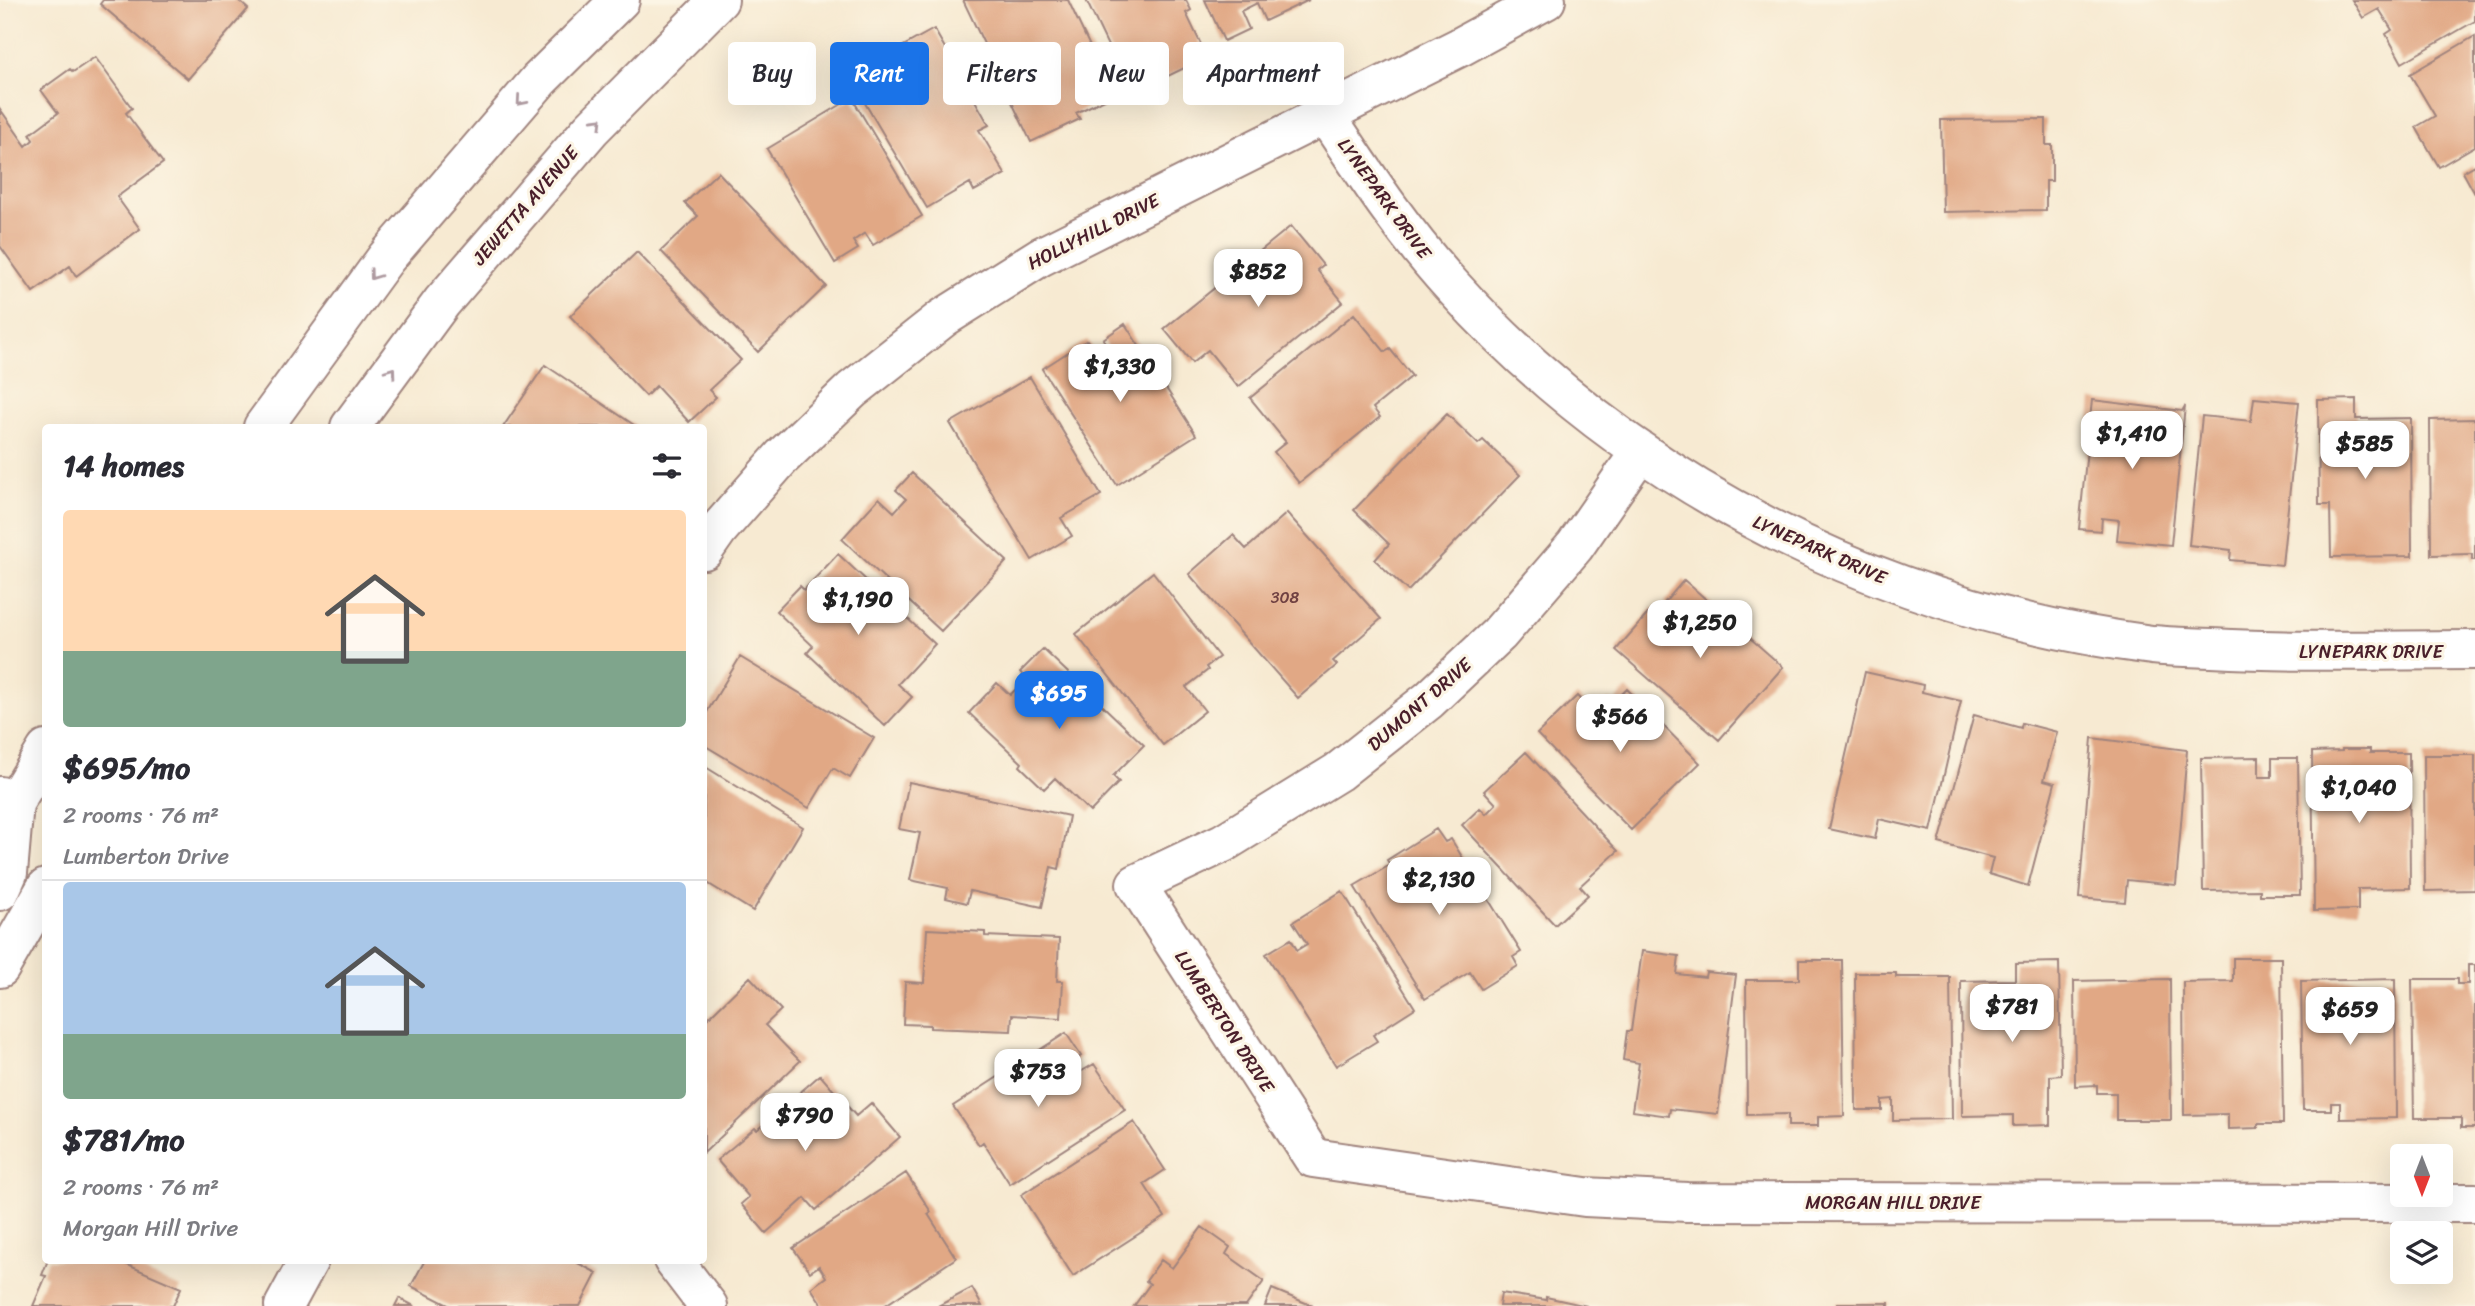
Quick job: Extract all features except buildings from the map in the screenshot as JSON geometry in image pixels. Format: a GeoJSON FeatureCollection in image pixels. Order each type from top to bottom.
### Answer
{"type":"FeatureCollection","features":[{"type":"Feature","properties":{"kind":"street"},"geometry":{"type":"LineString","coordinates":[[265,424],[386,258],[539,80],[620,0]]}},
{"type":"Feature","properties":{"kind":"street","name":"JEWETTA AVENUE"},"geometry":{"type":"LineString","coordinates":[[352,424],[442,302],[591,129],[719,0]]}},
{"type":"Feature","properties":{"kind":"street","name":"HOLLYHILL DRIVE"},"geometry":{"type":"LineString","coordinates":[[707,546],[782,457],[852,390],[943,318],[1040,257],[1460,47],[1546,0]]}},
{"type":"Feature","properties":{"kind":"street","name":"LYNEPARK DRIVE"},"geometry":{"type":"LineString","coordinates":[[1325,114],[1387,207],[1452,287],[1535,369],[1640,452],[1733,510],[1836,561],[1945,601],[2039,626],[2153,645],[2269,651],[2475,650]]}},
{"type":"Feature","properties":{"kind":"street"},"geometry":{"type":"LineString","coordinates":[[296,424],[322,346]]}},
{"type":"Feature","properties":{"kind":"street","name":"DUMONT DRIVE"},"geometry":{"type":"LineString","coordinates":[[1136,884],[1223,843],[1338,772],[1429,701],[1499,634],[1574,546],[1640,452]]}},
{"type":"Feature","properties":{"kind":"street"},"geometry":{"type":"LineString","coordinates":[[0,891],[8,873],[5,808],[42,756]]}},
{"type":"Feature","properties":{"kind":"street","name":"LUMBERTON DRIVE"},"geometry":{"type":"LineString","coordinates":[[1136,884],[1313,1158]]}},
{"type":"Feature","properties":{"kind":"street"},"geometry":{"type":"LineString","coordinates":[[0,968],[42,895]]}},
{"type":"Feature","properties":{"kind":"street","name":"MORGAN HILL DRIVE"},"geometry":{"type":"LineString","coordinates":[[1313,1158],[1585,1196],[1687,1202],[2475,1203]]}},
{"type":"Feature","properties":{"kind":"street"},"geometry":{"type":"LineString","coordinates":[[284,1306],[307,1264]]}},
{"type":"Feature","properties":{"kind":"street"},"geometry":{"type":"LineString","coordinates":[[676,1264],[708,1306]]}}]}
